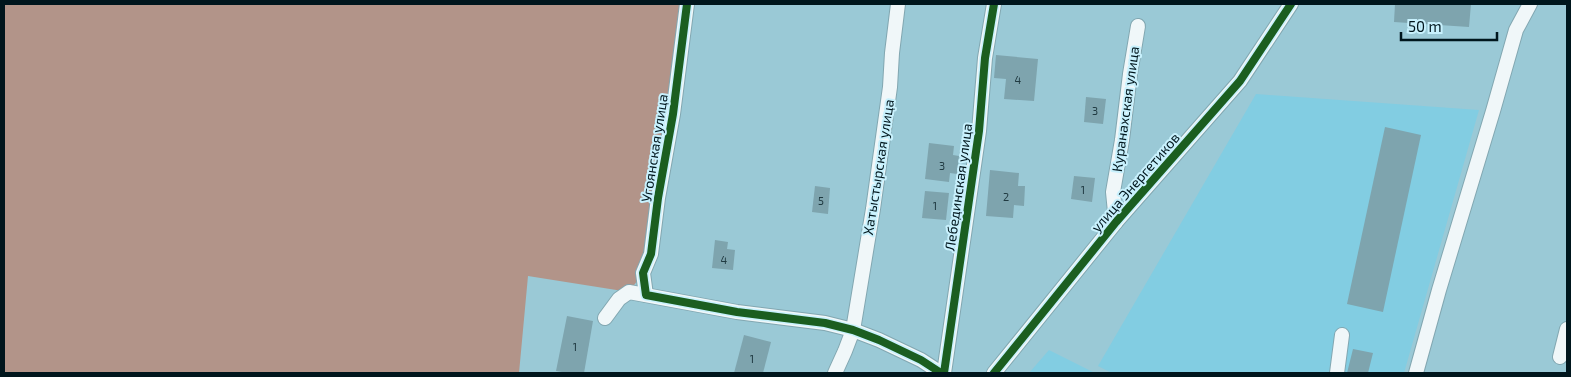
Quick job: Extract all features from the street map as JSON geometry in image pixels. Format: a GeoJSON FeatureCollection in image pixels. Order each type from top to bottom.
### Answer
{"type":"FeatureCollection","features":[{"type":"Feature","properties":{"kind":"street","name":"Угоянская улица"},"geometry":{"type":"LineString","coordinates":[[646,295],[643,273],[651,254],[658,198],[673,114],[687,4]]}},
{"type":"Feature","properties":{"kind":"street","name":"Хатыстырская улица"},"geometry":{"type":"LineString","coordinates":[[835,373],[853,330],[873,209],[890,87],[898,4]]}},
{"type":"Feature","properties":{"kind":"street","name":"Лебединская улица"},"geometry":{"type":"LineString","coordinates":[[943,373],[979,131],[985,58],[994,4]]}},
{"type":"Feature","properties":{"kind":"street","name":"улица Энергетиков"},"geometry":{"type":"LineString","coordinates":[[994,373],[1116,222],[1240,81],[1291,4]]}},
{"type":"Feature","properties":{"kind":"street"},"geometry":{"type":"LineString","coordinates":[[1416,373],[1494,111],[1516,30],[1530,4]]}},
{"type":"Feature","properties":{"kind":"street","name":"Куранахская улица"},"geometry":{"type":"LineString","coordinates":[[1116,222],[1113,192],[1138,26]]}},
{"type":"Feature","properties":{"kind":"street"},"geometry":{"type":"LineString","coordinates":[[605,318],[619,299],[630,292],[787,320],[825,323],[853,330],[880,340],[943,373]]}},
{"type":"Feature","properties":{"kind":"street"},"geometry":{"type":"LineString","coordinates":[[1560,357],[1567,329]]}},
{"type":"Feature","properties":{"kind":"street"},"geometry":{"type":"LineString","coordinates":[[1338,373],[1342,335]]}},
{"type":"Feature","properties":{"kind":"shaded area"},"geometry":{"type":"Polygon","coordinates":[[[4,4],[687,4],[643,273],[629,292],[528,276],[519,373],[4,373],[4,4]]]}},
{"type":"Feature","properties":{"kind":"shaded area"},"geometry":{"type":"Polygon","coordinates":[[[1256,94],[1479,110],[1404,373],[1112,373],[1098,366],[1256,94]]]}},
{"type":"Feature","properties":{"kind":"shaded area"},"geometry":{"type":"Polygon","coordinates":[[[1049,350],[1095,373],[1029,373],[1049,350]]]}},
{"type":"Feature","properties":{"kind":"building"},"geometry":{"type":"Polygon","coordinates":[[[1395,4],[1471,4],[1469,27],[1394,22],[1395,4]]]}},
{"type":"Feature","properties":{"kind":"building"},"geometry":{"type":"Polygon","coordinates":[[[996,55],[1038,59],[1034,101],[1004,99],[1006,79],[994,78],[996,55]]]}},
{"type":"Feature","properties":{"kind":"building"},"geometry":{"type":"Polygon","coordinates":[[[1086,97],[1106,99],[1103,124],[1084,122],[1086,97]]]}},
{"type":"Feature","properties":{"kind":"building"},"geometry":{"type":"Polygon","coordinates":[[[1385,127],[1421,135],[1383,312],[1347,304],[1385,127]]]}},
{"type":"Feature","properties":{"kind":"building"},"geometry":{"type":"Polygon","coordinates":[[[929,143],[954,146],[953,155],[959,156],[957,174],[950,173],[949,182],[925,179],[929,143]]]}},
{"type":"Feature","properties":{"kind":"building"},"geometry":{"type":"Polygon","coordinates":[[[990,170],[1019,173],[1018,186],[1025,186],[1024,206],[1014,205],[1013,218],[986,216],[990,170]]]}},
{"type":"Feature","properties":{"kind":"building"},"geometry":{"type":"Polygon","coordinates":[[[1074,176],[1095,178],[1092,202],[1071,199],[1074,176]]]}},
{"type":"Feature","properties":{"kind":"building"},"geometry":{"type":"Polygon","coordinates":[[[815,186],[830,188],[828,214],[812,212],[815,186]]]}},
{"type":"Feature","properties":{"kind":"building"},"geometry":{"type":"Polygon","coordinates":[[[925,191],[949,193],[946,220],[922,218],[925,191]]]}},
{"type":"Feature","properties":{"kind":"building"},"geometry":{"type":"Polygon","coordinates":[[[715,240],[728,242],[727,249],[735,250],[733,270],[712,268],[715,240]]]}},
{"type":"Feature","properties":{"kind":"building"},"geometry":{"type":"Polygon","coordinates":[[[567,316],[593,321],[584,373],[556,371],[567,316]]]}},
{"type":"Feature","properties":{"kind":"building"},"geometry":{"type":"Polygon","coordinates":[[[744,335],[771,342],[763,373],[734,373],[744,335]]]}},
{"type":"Feature","properties":{"kind":"building"},"geometry":{"type":"Polygon","coordinates":[[[1353,349],[1373,353],[1368,373],[1347,373],[1353,349]]]}},
{"type":"Feature","properties":{"kind":"cycle path"},"geometry":{"type":"LineString","coordinates":[[687,4],[673,114],[658,198],[651,254],[643,273],[646,295],[737,312],[825,323],[853,330],[921,360],[941,373]]}},
{"type":"Feature","properties":{"kind":"cycle path"},"geometry":{"type":"LineString","coordinates":[[944,373],[979,131],[985,58],[994,4]]}},
{"type":"Feature","properties":{"kind":"cycle path"},"geometry":{"type":"LineString","coordinates":[[994,373],[1116,222],[1240,81],[1291,4]]}}]}
